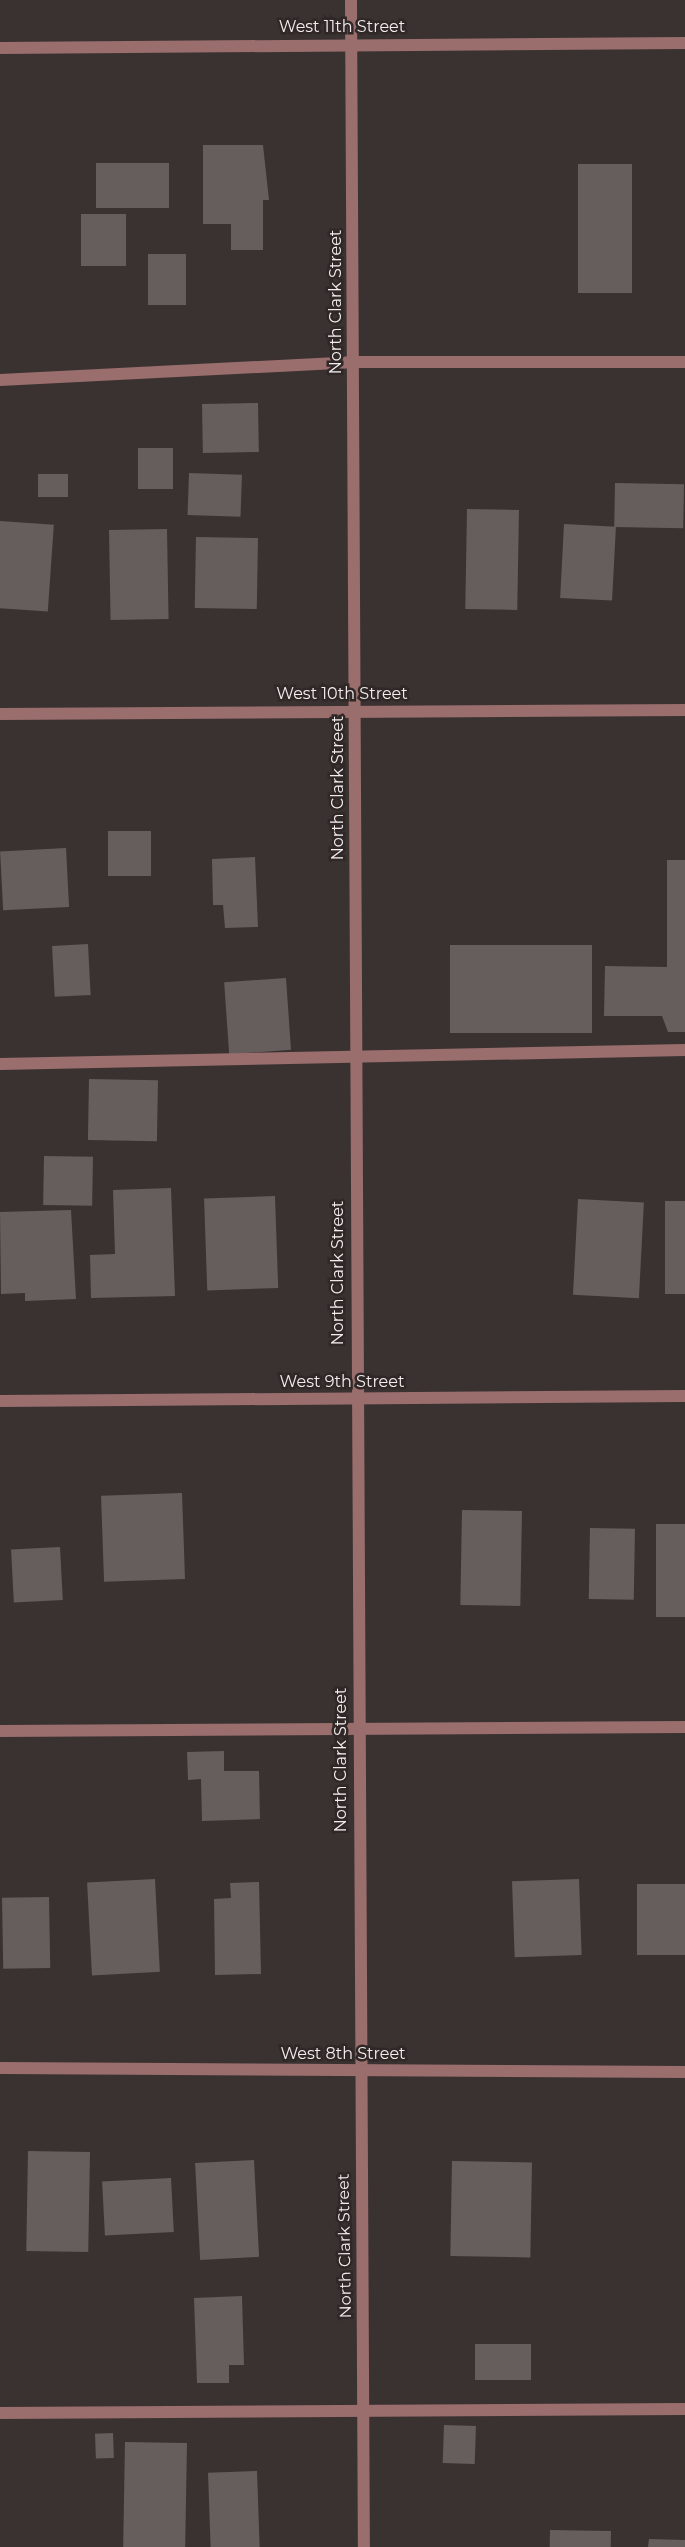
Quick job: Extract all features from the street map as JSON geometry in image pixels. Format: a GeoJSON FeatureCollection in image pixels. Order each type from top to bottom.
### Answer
{"type":"FeatureCollection","features":[{"type":"Feature","properties":{"kind":"street","name":"North Clark Street"},"geometry":{"type":"LineString","coordinates":[[351,0],[354,1398],[364,2547]]}},
{"type":"Feature","properties":{"kind":"street","name":"West 11th Street"},"geometry":{"type":"LineString","coordinates":[[0,48],[351,43],[685,43]]}},
{"type":"Feature","properties":{"kind":"street"},"geometry":{"type":"LineString","coordinates":[[0,380],[352,362],[685,362]]}},
{"type":"Feature","properties":{"kind":"street","name":"West 10th Street"},"geometry":{"type":"LineString","coordinates":[[0,714],[354,710],[685,710]]}},
{"type":"Feature","properties":{"kind":"street"},"geometry":{"type":"LineString","coordinates":[[0,1064],[355,1059],[685,1050]]}},
{"type":"Feature","properties":{"kind":"street","name":"West 9th Street"},"geometry":{"type":"LineString","coordinates":[[0,1401],[685,1396]]}},
{"type":"Feature","properties":{"kind":"street"},"geometry":{"type":"LineString","coordinates":[[0,1731],[685,1727]]}},
{"type":"Feature","properties":{"kind":"street","name":"West 8th Street"},"geometry":{"type":"LineString","coordinates":[[0,2068],[685,2072]]}},
{"type":"Feature","properties":{"kind":"street"},"geometry":{"type":"LineString","coordinates":[[0,2413],[685,2409]]}},
{"type":"Feature","properties":{"kind":"building"},"geometry":{"type":"Polygon","coordinates":[[[203,145],[263,145],[269,200],[263,200],[263,250],[231,250],[231,224],[203,224],[203,145]]]}},
{"type":"Feature","properties":{"kind":"building"},"geometry":{"type":"Polygon","coordinates":[[[96,163],[169,163],[169,208],[96,208],[96,163]]]}},
{"type":"Feature","properties":{"kind":"building"},"geometry":{"type":"Polygon","coordinates":[[[578,164],[632,164],[632,293],[578,293],[578,164]]]}},
{"type":"Feature","properties":{"kind":"building"},"geometry":{"type":"Polygon","coordinates":[[[81,214],[126,214],[126,266],[81,266],[81,214]]]}},
{"type":"Feature","properties":{"kind":"building"},"geometry":{"type":"Polygon","coordinates":[[[148,254],[186,254],[186,305],[148,305],[148,254]]]}},
{"type":"Feature","properties":{"kind":"building"},"geometry":{"type":"Polygon","coordinates":[[[258,403],[259,452],[203,453],[202,404],[258,403]]]}},
{"type":"Feature","properties":{"kind":"building"},"geometry":{"type":"Polygon","coordinates":[[[138,448],[173,448],[173,489],[138,489],[138,448]]]}},
{"type":"Feature","properties":{"kind":"building"},"geometry":{"type":"Polygon","coordinates":[[[189,473],[242,475],[241,517],[188,515],[189,473]]]}},
{"type":"Feature","properties":{"kind":"building"},"geometry":{"type":"Polygon","coordinates":[[[38,474],[68,474],[68,497],[38,497],[38,474]]]}},
{"type":"Feature","properties":{"kind":"building"},"geometry":{"type":"Polygon","coordinates":[[[615,483],[684,484],[683,528],[614,527],[615,483]]]}},
{"type":"Feature","properties":{"kind":"building"},"geometry":{"type":"Polygon","coordinates":[[[467,509],[519,510],[517,610],[465,609],[467,509]]]}},
{"type":"Feature","properties":{"kind":"building"},"geometry":{"type":"Polygon","coordinates":[[[0,521],[54,525],[48,612],[0,608],[0,521]]]}},
{"type":"Feature","properties":{"kind":"building"},"geometry":{"type":"Polygon","coordinates":[[[564,524],[616,527],[612,601],[560,598],[564,524]]]}},
{"type":"Feature","properties":{"kind":"building"},"geometry":{"type":"Polygon","coordinates":[[[167,529],[169,619],[111,620],[109,530],[167,529]]]}},
{"type":"Feature","properties":{"kind":"building"},"geometry":{"type":"Polygon","coordinates":[[[196,537],[258,538],[257,609],[195,608],[196,537]]]}},
{"type":"Feature","properties":{"kind":"building"},"geometry":{"type":"Polygon","coordinates":[[[108,831],[151,831],[151,876],[108,876],[108,831]]]}},
{"type":"Feature","properties":{"kind":"building"},"geometry":{"type":"Polygon","coordinates":[[[66,848],[69,907],[3,910],[0,851],[66,848]]]}},
{"type":"Feature","properties":{"kind":"building"},"geometry":{"type":"Polygon","coordinates":[[[255,857],[258,927],[225,928],[223,905],[213,905],[212,859],[255,857]]]}},
{"type":"Feature","properties":{"kind":"building"},"geometry":{"type":"Polygon","coordinates":[[[667,860],[685,860],[685,1032],[668,1032],[662,1016],[604,1016],[605,966],[667,967],[667,860]]]}},
{"type":"Feature","properties":{"kind":"building"},"geometry":{"type":"Polygon","coordinates":[[[88,944],[91,995],[55,997],[52,946],[88,944]]]}},
{"type":"Feature","properties":{"kind":"building"},"geometry":{"type":"Polygon","coordinates":[[[450,945],[592,945],[592,1033],[450,1033],[450,945]]]}},
{"type":"Feature","properties":{"kind":"building"},"geometry":{"type":"Polygon","coordinates":[[[286,978],[291,1050],[229,1054],[224,982],[286,978]]]}},
{"type":"Feature","properties":{"kind":"building"},"geometry":{"type":"Polygon","coordinates":[[[89,1079],[158,1080],[157,1141],[88,1140],[89,1079]]]}},
{"type":"Feature","properties":{"kind":"building"},"geometry":{"type":"Polygon","coordinates":[[[44,1156],[93,1157],[92,1206],[43,1205],[44,1156]]]}},
{"type":"Feature","properties":{"kind":"building"},"geometry":{"type":"Polygon","coordinates":[[[171,1188],[175,1296],[91,1298],[90,1255],[115,1254],[113,1190],[171,1188]]]}},
{"type":"Feature","properties":{"kind":"building"},"geometry":{"type":"Polygon","coordinates":[[[275,1196],[278,1288],[207,1290],[204,1198],[275,1196]]]}},
{"type":"Feature","properties":{"kind":"building"},"geometry":{"type":"Polygon","coordinates":[[[578,1199],[644,1202],[639,1298],[573,1295],[578,1199]]]}},
{"type":"Feature","properties":{"kind":"building"},"geometry":{"type":"Polygon","coordinates":[[[665,1201],[685,1201],[685,1294],[665,1294],[665,1201]]]}},
{"type":"Feature","properties":{"kind":"building"},"geometry":{"type":"Polygon","coordinates":[[[71,1210],[76,1299],[25,1301],[25,1293],[1,1294],[0,1212],[71,1210]]]}},
{"type":"Feature","properties":{"kind":"building"},"geometry":{"type":"Polygon","coordinates":[[[182,1493],[185,1579],[104,1582],[101,1496],[182,1493]]]}},
{"type":"Feature","properties":{"kind":"building"},"geometry":{"type":"Polygon","coordinates":[[[462,1510],[522,1511],[520,1606],[460,1605],[462,1510]]]}},
{"type":"Feature","properties":{"kind":"building"},"geometry":{"type":"Polygon","coordinates":[[[656,1524],[685,1524],[685,1617],[656,1617],[656,1524]]]}},
{"type":"Feature","properties":{"kind":"building"},"geometry":{"type":"Polygon","coordinates":[[[590,1528],[635,1529],[634,1600],[589,1599],[590,1528]]]}},
{"type":"Feature","properties":{"kind":"building"},"geometry":{"type":"Polygon","coordinates":[[[60,1547],[63,1600],[14,1602],[11,1550],[60,1547]]]}},
{"type":"Feature","properties":{"kind":"building"},"geometry":{"type":"Polygon","coordinates":[[[224,1751],[224,1771],[259,1771],[260,1819],[202,1821],[201,1779],[188,1780],[187,1752],[224,1751]]]}},
{"type":"Feature","properties":{"kind":"building"},"geometry":{"type":"Polygon","coordinates":[[[155,1879],[160,1972],[92,1975],[87,1883],[155,1879]]]}},
{"type":"Feature","properties":{"kind":"building"},"geometry":{"type":"Polygon","coordinates":[[[579,1879],[582,1955],[515,1957],[512,1881],[579,1879]]]}},
{"type":"Feature","properties":{"kind":"building"},"geometry":{"type":"Polygon","coordinates":[[[259,1882],[261,1974],[215,1975],[214,1899],[231,1898],[230,1883],[259,1882]]]}},
{"type":"Feature","properties":{"kind":"building"},"geometry":{"type":"Polygon","coordinates":[[[637,1884],[685,1884],[685,1955],[637,1955],[637,1884]]]}},
{"type":"Feature","properties":{"kind":"building"},"geometry":{"type":"Polygon","coordinates":[[[49,1897],[50,1968],[3,1969],[2,1898],[49,1897]]]}},
{"type":"Feature","properties":{"kind":"building"},"geometry":{"type":"Polygon","coordinates":[[[28,2151],[90,2152],[88,2252],[26,2251],[28,2151]]]}},
{"type":"Feature","properties":{"kind":"building"},"geometry":{"type":"Polygon","coordinates":[[[254,2160],[259,2257],[200,2260],[195,2163],[254,2160]]]}},
{"type":"Feature","properties":{"kind":"building"},"geometry":{"type":"Polygon","coordinates":[[[452,2161],[532,2162],[530,2257],[450,2256],[452,2161]]]}},
{"type":"Feature","properties":{"kind":"building"},"geometry":{"type":"Polygon","coordinates":[[[171,2178],[174,2232],[105,2236],[102,2182],[171,2178]]]}},
{"type":"Feature","properties":{"kind":"building"},"geometry":{"type":"Polygon","coordinates":[[[242,2296],[244,2365],[229,2365],[229,2383],[197,2383],[194,2298],[242,2296]]]}},
{"type":"Feature","properties":{"kind":"building"},"geometry":{"type":"Polygon","coordinates":[[[475,2344],[531,2344],[531,2380],[475,2380],[475,2344]]]}},
{"type":"Feature","properties":{"kind":"building"},"geometry":{"type":"Polygon","coordinates":[[[444,2425],[476,2426],[475,2464],[443,2463],[444,2425]]]}},
{"type":"Feature","properties":{"kind":"building"},"geometry":{"type":"Polygon","coordinates":[[[113,2433],[114,2458],[96,2459],[95,2434],[113,2433]]]}},
{"type":"Feature","properties":{"kind":"building"},"geometry":{"type":"Polygon","coordinates":[[[125,2442],[187,2443],[185,2547],[123,2547],[125,2442]]]}},
{"type":"Feature","properties":{"kind":"building"},"geometry":{"type":"Polygon","coordinates":[[[257,2471],[260,2547],[211,2547],[208,2473],[257,2471]]]}},
{"type":"Feature","properties":{"kind":"building"},"geometry":{"type":"Polygon","coordinates":[[[550,2530],[611,2531],[611,2547],[550,2547],[550,2530]]]}},
{"type":"Feature","properties":{"kind":"building"},"geometry":{"type":"Polygon","coordinates":[[[649,2539],[685,2540],[685,2547],[648,2547],[649,2539]]]}}]}
